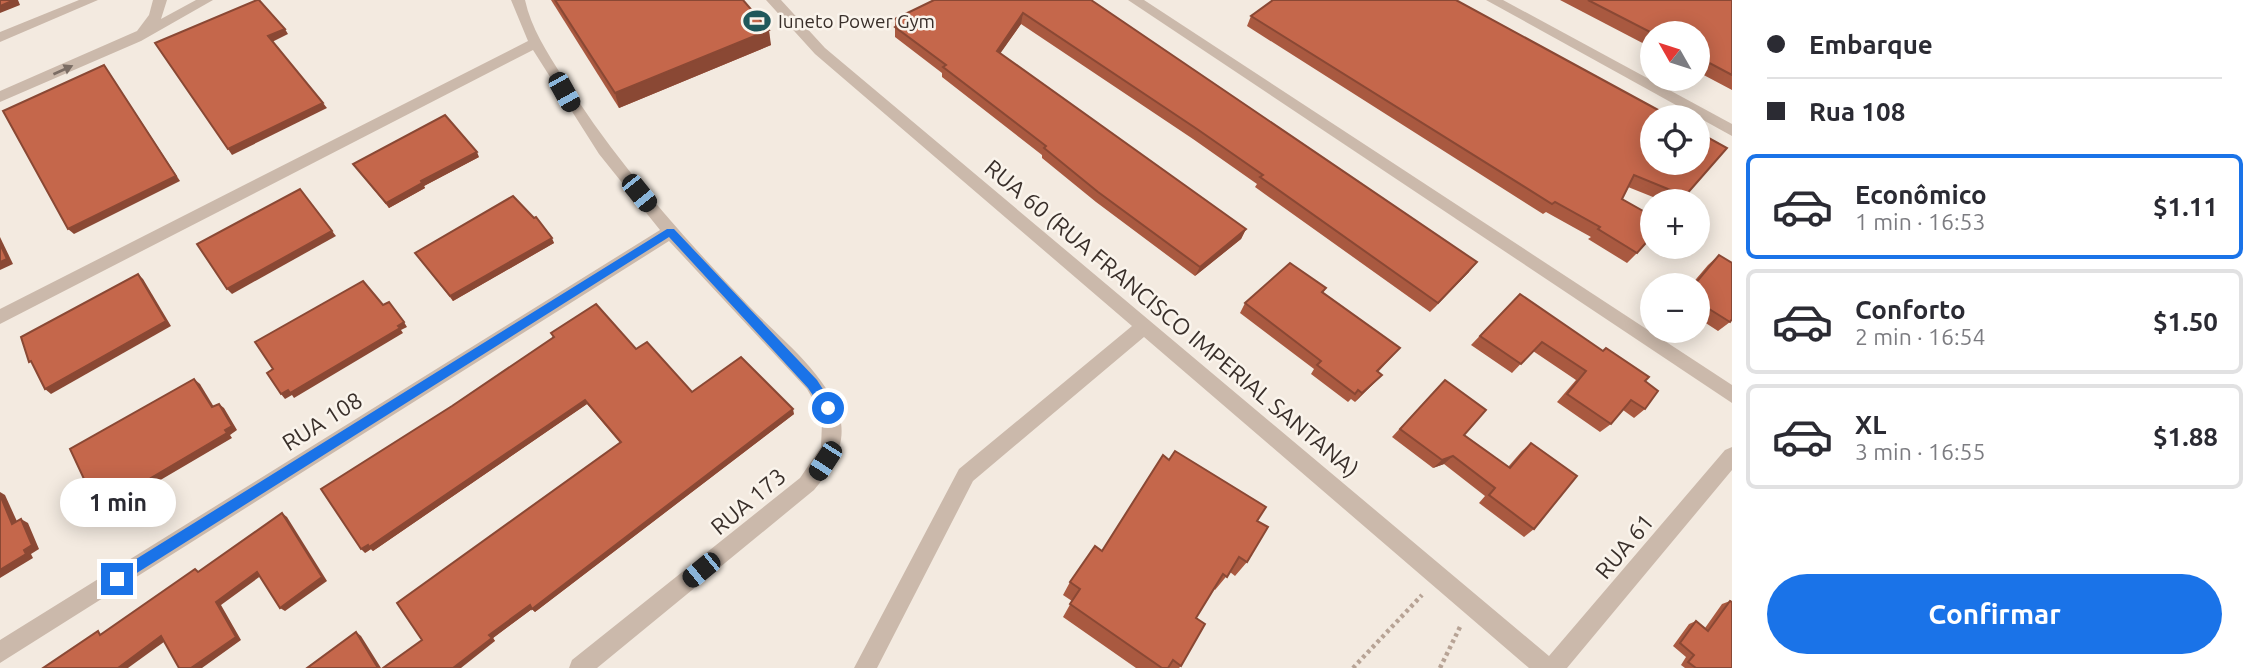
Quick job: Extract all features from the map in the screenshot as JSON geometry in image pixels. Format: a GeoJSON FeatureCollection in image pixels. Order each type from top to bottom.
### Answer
{"type":"FeatureCollection","features":[{"type":"Feature","properties":{"kind":"street"},"geometry":{"type":"LineString","coordinates":[[0,37],[91,0]]}},
{"type":"Feature","properties":{"kind":"street"},"geometry":{"type":"LineString","coordinates":[[136,38],[156,16],[160,0]]}},
{"type":"Feature","properties":{"kind":"street"},"geometry":{"type":"LineString","coordinates":[[0,97],[136,38],[206,0]]}},
{"type":"Feature","properties":{"kind":"street"},"geometry":{"type":"LineString","coordinates":[[518,0],[536,43],[577,116],[670,232]]}},
{"type":"Feature","properties":{"kind":"street","name":"RUA 60 (RUA FRANCISCO IMPERIAL SANTANA)"},"geometry":{"type":"LineString","coordinates":[[773,0],[820,51],[1546,668]]}},
{"type":"Feature","properties":{"kind":"street"},"geometry":{"type":"LineString","coordinates":[[1135,0],[1732,395]]}},
{"type":"Feature","properties":{"kind":"street"},"geometry":{"type":"LineString","coordinates":[[1493,0],[1732,131]]}},
{"type":"Feature","properties":{"kind":"street"},"geometry":{"type":"LineString","coordinates":[[0,317],[536,43]]}},
{"type":"Feature","properties":{"kind":"street","name":"RUA 173"},"geometry":{"type":"LineString","coordinates":[[580,668],[807,484],[825,461],[833,437],[828,408],[813,384],[670,232]]}},
{"type":"Feature","properties":{"kind":"street","name":"RUA 108"},"geometry":{"type":"LineString","coordinates":[[0,652],[670,232]]}},
{"type":"Feature","properties":{"kind":"street"},"geometry":{"type":"LineString","coordinates":[[865,668],[966,475],[1143,327]]}},
{"type":"Feature","properties":{"kind":"street","name":"RUA 61"},"geometry":{"type":"LineString","coordinates":[[1553,668],[1732,456]]}},
{"type":"Feature","properties":{"kind":"path"},"geometry":{"type":"LineString","coordinates":[[1353,668],[1439,578]]}},
{"type":"Feature","properties":{"kind":"path"},"geometry":{"type":"LineString","coordinates":[[1440,668],[1471,605]]}},
{"type":"Feature","properties":{"kind":"building"},"geometry":{"type":"Polygon","coordinates":[[[0,0],[14,0],[0,6],[0,0]]]}},
{"type":"Feature","properties":{"kind":"building"},"geometry":{"type":"Polygon","coordinates":[[[257,0],[285,29],[268,36],[323,103],[228,149],[155,43],[257,0]]]}},
{"type":"Feature","properties":{"kind":"building"},"geometry":{"type":"Polygon","coordinates":[[[555,0],[743,0],[769,30],[615,93],[555,0]]]}},
{"type":"Feature","properties":{"kind":"building"},"geometry":{"type":"Polygon","coordinates":[[[934,0],[1091,0],[1477,262],[1438,303],[1260,177],[1263,175],[1023,13],[997,51],[1246,229],[1200,267],[1098,192],[1044,148],[1046,146],[895,27],[901,23],[895,19],[934,0]]]}},
{"type":"Feature","properties":{"kind":"building"},"geometry":{"type":"Polygon","coordinates":[[[1273,0],[1456,0],[1649,105],[1640,105],[1640,175],[1703,175],[1691,189],[1668,189],[1634,175],[1622,199],[1640,209],[1640,250],[1637,253],[1598,229],[1600,227],[1555,202],[1552,204],[1251,16],[1273,0]]]}},
{"type":"Feature","properties":{"kind":"building"},"geometry":{"type":"Polygon","coordinates":[[[1588,0],[1732,0],[1732,75],[1710,63],[1710,21],[1640,21],[1640,27],[1588,0]]]}},
{"type":"Feature","properties":{"kind":"building"},"geometry":{"type":"Polygon","coordinates":[[[104,65],[176,176],[68,229],[3,111],[104,65]]]}},
{"type":"Feature","properties":{"kind":"building"},"geometry":{"type":"Polygon","coordinates":[[[445,115],[477,152],[386,203],[353,164],[445,115]]]}},
{"type":"Feature","properties":{"kind":"building"},"geometry":{"type":"Polygon","coordinates":[[[1710,139],[1727,148],[1710,167],[1710,139]]]}},
{"type":"Feature","properties":{"kind":"building"},"geometry":{"type":"Polygon","coordinates":[[[300,189],[332,231],[227,289],[197,244],[300,189]]]}},
{"type":"Feature","properties":{"kind":"building"},"geometry":{"type":"Polygon","coordinates":[[[513,196],[536,217],[552,238],[450,296],[415,253],[513,196]]]}},
{"type":"Feature","properties":{"kind":"building"},"geometry":{"type":"Polygon","coordinates":[[[0,244],[7,259],[0,262],[0,244]]]}},
{"type":"Feature","properties":{"kind":"building"},"geometry":{"type":"Polygon","coordinates":[[[1719,255],[1732,263],[1730,322],[1710,310],[1710,273],[1704,273],[1719,255]]]}},
{"type":"Feature","properties":{"kind":"building"},"geometry":{"type":"Polygon","coordinates":[[[1290,263],[1326,288],[1322,292],[1400,348],[1377,371],[1382,375],[1362,393],[1358,390],[1355,394],[1317,365],[1321,361],[1245,303],[1290,263]]]}},
{"type":"Feature","properties":{"kind":"building"},"geometry":{"type":"Polygon","coordinates":[[[138,274],[166,321],[45,389],[31,361],[29,362],[21,337],[138,274]]]}},
{"type":"Feature","properties":{"kind":"building"},"geometry":{"type":"Polygon","coordinates":[[[363,281],[383,305],[389,302],[404,322],[398,326],[400,328],[290,393],[288,390],[281,394],[267,373],[273,369],[255,342],[363,281]]]}},
{"type":"Feature","properties":{"kind":"building"},"geometry":{"type":"Polygon","coordinates":[[[1520,294],[1603,351],[1606,348],[1649,377],[1645,381],[1658,391],[1645,409],[1631,400],[1611,424],[1567,394],[1586,371],[1542,342],[1521,364],[1480,336],[1520,294]]]}},
{"type":"Feature","properties":{"kind":"building"},"geometry":{"type":"Polygon","coordinates":[[[596,304],[636,349],[647,342],[692,392],[741,357],[793,409],[532,609],[530,605],[489,635],[492,638],[453,668],[383,668],[422,640],[397,603],[621,442],[585,400],[369,547],[368,545],[361,549],[321,489],[452,406],[554,337],[551,333],[596,304]]]}},
{"type":"Feature","properties":{"kind":"building"},"geometry":{"type":"Polygon","coordinates":[[[194,379],[212,407],[219,404],[232,426],[225,430],[227,433],[100,508],[98,505],[90,510],[78,485],[85,481],[70,449],[194,379]]]}},
{"type":"Feature","properties":{"kind":"building"},"geometry":{"type":"Polygon","coordinates":[[[1445,380],[1486,410],[1464,435],[1510,468],[1531,443],[1577,476],[1534,529],[1489,495],[1495,488],[1453,456],[1442,460],[1400,429],[1445,380]]]}},
{"type":"Feature","properties":{"kind":"building"},"geometry":{"type":"Polygon","coordinates":[[[1175,451],[1266,507],[1257,521],[1268,527],[1247,562],[1239,557],[1227,577],[1223,574],[1196,618],[1205,624],[1181,666],[1173,660],[1168,668],[1162,668],[1070,604],[1080,589],[1070,582],[1095,546],[1102,551],[1163,455],[1169,460],[1175,451]]]}},
{"type":"Feature","properties":{"kind":"building"},"geometry":{"type":"Polygon","coordinates":[[[0,495],[12,524],[21,519],[32,545],[24,550],[26,554],[0,570],[0,495]]]}},
{"type":"Feature","properties":{"kind":"building"},"geometry":{"type":"Polygon","coordinates":[[[282,513],[322,577],[280,608],[257,572],[216,602],[236,637],[191,668],[179,668],[161,636],[118,668],[43,668],[98,631],[100,635],[195,569],[198,572],[282,513]]]}},
{"type":"Feature","properties":{"kind":"building"},"geometry":{"type":"Polygon","coordinates":[[[1730,601],[1732,668],[1696,668],[1688,662],[1694,655],[1680,643],[1696,621],[1708,631],[1730,601]]]}},
{"type":"Feature","properties":{"kind":"building"},"geometry":{"type":"Polygon","coordinates":[[[356,632],[378,668],[307,668],[356,632]]]}},
{"type":"Feature","properties":{"kind":"place","name":"Iuneto Power Gym"},"geometry":{"type":"Point","coordinates":[757,21]}},
{"type":"Feature","properties":{"kind":"route"},"geometry":{"type":"LineString","coordinates":[[117,579],[670,232],[813,384],[828,408]]}}]}
